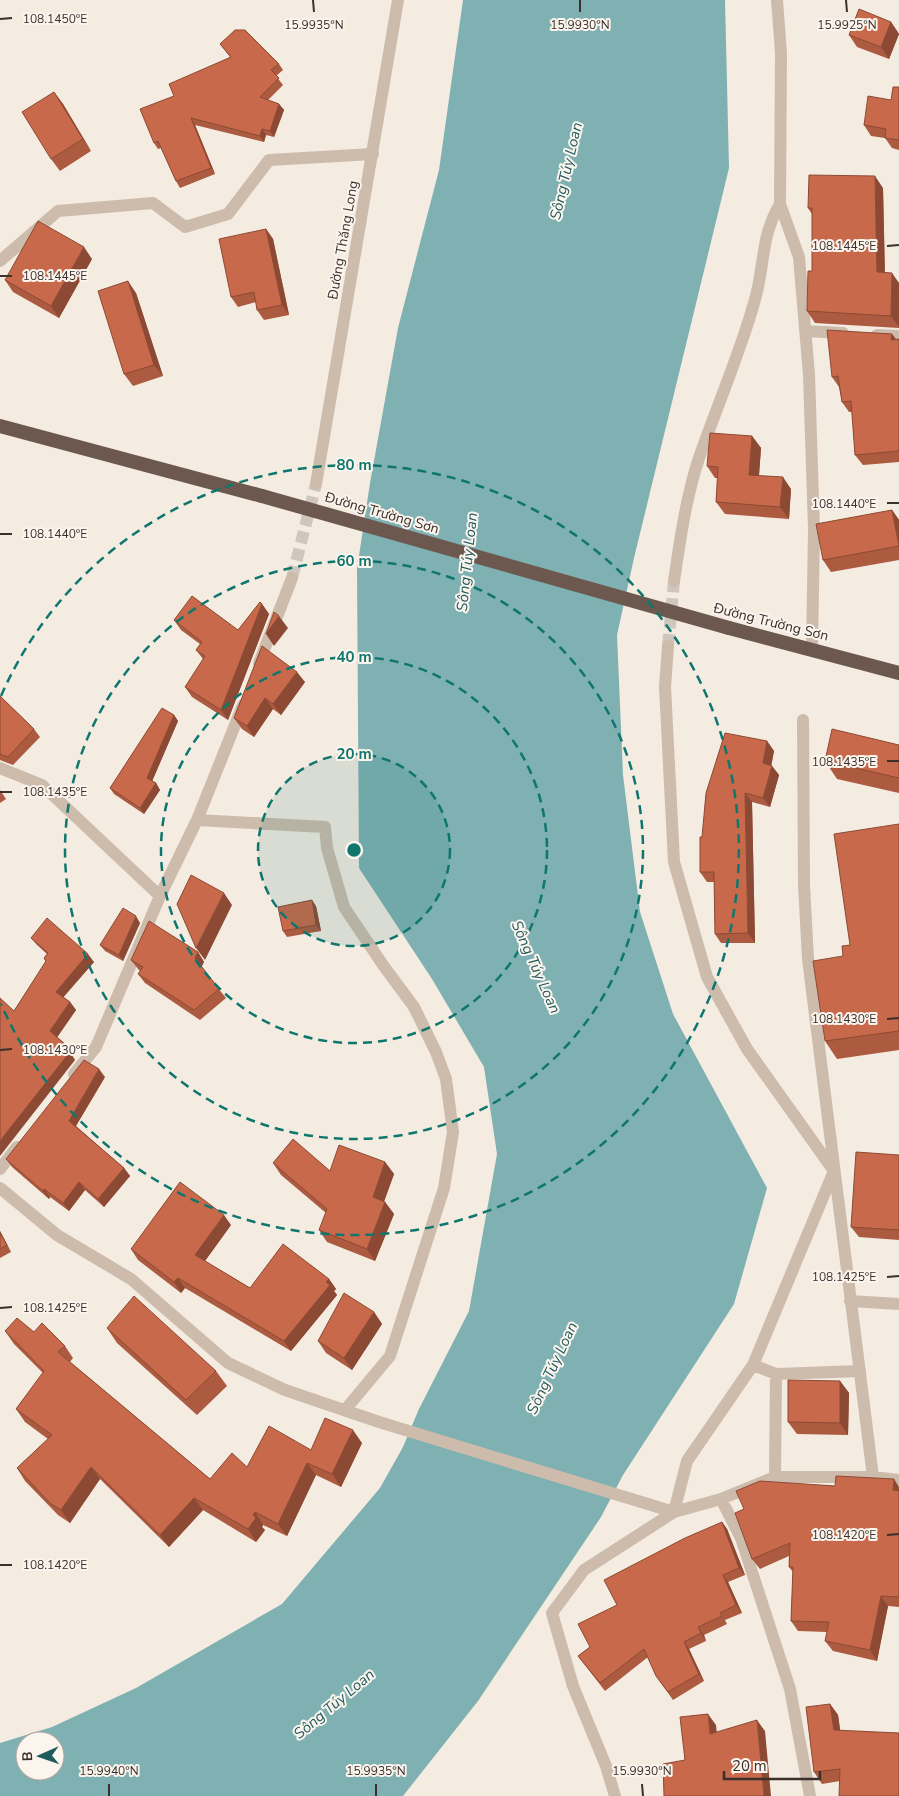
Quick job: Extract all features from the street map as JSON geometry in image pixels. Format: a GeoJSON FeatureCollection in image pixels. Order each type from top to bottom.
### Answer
{"type":"FeatureCollection","features":[{"type":"Feature","properties":{"kind":"highway","name":"Đường Trường Sơn"},"geometry":{"type":"LineString","coordinates":[[0,426],[262,496],[729,628],[899,672]]}},
{"type":"Feature","properties":{"kind":"street","name":"Đường Thăng Long"},"geometry":{"type":"LineString","coordinates":[[316,484],[398,0]]}},
{"type":"Feature","properties":{"kind":"street"},"geometry":{"type":"LineString","coordinates":[[777,0],[781,53],[780,204],[799,257],[805,331],[814,529],[812,649]]}},
{"type":"Feature","properties":{"kind":"street"},"geometry":{"type":"LineString","coordinates":[[0,261],[58,211],[153,203],[185,227],[228,214],[269,160],[373,154]]}},
{"type":"Feature","properties":{"kind":"street"},"geometry":{"type":"LineString","coordinates":[[674,581],[680,539],[699,460],[755,302],[770,220],[780,204]]}},
{"type":"Feature","properties":{"kind":"street"},"geometry":{"type":"LineString","coordinates":[[805,331],[899,336]]}},
{"type":"Feature","properties":{"kind":"street"},"geometry":{"type":"LineString","coordinates":[[256,671],[292,578]]}},
{"type":"Feature","properties":{"kind":"street"},"geometry":{"type":"LineString","coordinates":[[668,646],[665,687],[674,862],[707,977],[747,1049],[834,1171]]}},
{"type":"Feature","properties":{"kind":"street"},"geometry":{"type":"LineString","coordinates":[[66,1085],[96,1046],[160,896],[198,820],[249,689]]}},
{"type":"Feature","properties":{"kind":"street"},"geometry":{"type":"LineString","coordinates":[[803,720],[804,885],[808,959],[873,1477]]}},
{"type":"Feature","properties":{"kind":"street"},"geometry":{"type":"LineString","coordinates":[[0,768],[42,785],[160,896]]}},
{"type":"Feature","properties":{"kind":"street"},"geometry":{"type":"LineString","coordinates":[[198,820],[325,827],[327,848],[344,907],[383,965],[414,1006],[436,1052],[446,1079],[453,1132],[444,1188],[429,1241],[390,1356],[345,1410]]}},
{"type":"Feature","properties":{"kind":"street"},"geometry":{"type":"LineString","coordinates":[[0,1169],[24,1138]]}},
{"type":"Feature","properties":{"kind":"street"},"geometry":{"type":"LineString","coordinates":[[674,1512],[687,1461],[753,1365],[834,1171]]}},
{"type":"Feature","properties":{"kind":"street"},"geometry":{"type":"LineString","coordinates":[[0,1188],[57,1234],[131,1279],[228,1363],[284,1390],[379,1422],[674,1512]]}},
{"type":"Feature","properties":{"kind":"street"},"geometry":{"type":"LineString","coordinates":[[850,1301],[899,1304]]}},
{"type":"Feature","properties":{"kind":"street"},"geometry":{"type":"LineString","coordinates":[[753,1365],[776,1374],[860,1371]]}},
{"type":"Feature","properties":{"kind":"street"},"geometry":{"type":"LineString","coordinates":[[775,1477],[776,1374]]}},
{"type":"Feature","properties":{"kind":"street"},"geometry":{"type":"LineString","coordinates":[[615,1796],[606,1766],[573,1686],[552,1613],[584,1570],[674,1512],[721,1499],[775,1477],[873,1477],[899,1480]]}},
{"type":"Feature","properties":{"kind":"street"},"geometry":{"type":"LineString","coordinates":[[721,1499],[741,1538],[790,1689],[810,1796]]}},
{"type":"Feature","properties":{"kind":"water","name":"Sông Túy Loan"},"geometry":{"type":"Polygon","coordinates":[[[463,0],[725,0],[729,168],[617,635],[623,775],[640,912],[673,1014],[767,1188],[734,1304],[623,1475],[601,1517],[478,1701],[403,1796],[0,1796],[0,1743],[15,1738],[15,1781],[65,1781],[65,1731],[39,1731],[52,1727],[136,1688],[282,1604],[380,1488],[403,1447],[419,1409],[469,1311],[497,1154],[484,1067],[432,979],[359,868],[357,569],[370,483],[398,328],[439,170],[463,0]]]}},
{"type":"Feature","properties":{"kind":"building"},"geometry":{"type":"Polygon","coordinates":[[[859,9],[891,22],[881,47],[849,35],[859,9]]]}},
{"type":"Feature","properties":{"kind":"building"},"geometry":{"type":"Polygon","coordinates":[[[235,30],[245,30],[279,64],[271,70],[279,78],[260,97],[279,104],[270,131],[262,129],[260,136],[191,118],[211,168],[176,181],[158,141],[154,143],[140,109],[174,96],[169,84],[231,57],[220,44],[235,30]]]}},
{"type":"Feature","properties":{"kind":"building"},"geometry":{"type":"Polygon","coordinates":[[[893,87],[899,87],[899,140],[885,138],[886,129],[864,125],[868,96],[891,100],[893,87]]]}},
{"type":"Feature","properties":{"kind":"building"},"geometry":{"type":"Polygon","coordinates":[[[54,92],[83,139],[51,159],[22,112],[54,92]]]}},
{"type":"Feature","properties":{"kind":"building"},"geometry":{"type":"Polygon","coordinates":[[[809,175],[875,176],[877,272],[892,273],[891,316],[807,311],[808,271],[812,271],[812,208],[808,208],[809,175]]]}},
{"type":"Feature","properties":{"kind":"building"},"geometry":{"type":"Polygon","coordinates":[[[38,221],[84,247],[51,306],[5,280],[38,221]]]}},
{"type":"Feature","properties":{"kind":"building"},"geometry":{"type":"Polygon","coordinates":[[[266,229],[282,305],[257,310],[254,292],[231,297],[219,239],[266,229]]]}},
{"type":"Feature","properties":{"kind":"building"},"geometry":{"type":"Polygon","coordinates":[[[128,281],[154,365],[124,374],[98,291],[128,281]]]}},
{"type":"Feature","properties":{"kind":"building"},"geometry":{"type":"Polygon","coordinates":[[[827,330],[892,334],[891,340],[899,339],[899,451],[855,455],[851,401],[842,402],[838,376],[832,377],[827,330]]]}},
{"type":"Feature","properties":{"kind":"building"},"geometry":{"type":"Polygon","coordinates":[[[710,433],[752,436],[749,475],[783,477],[780,507],[716,502],[718,467],[707,466],[710,433]]]}},
{"type":"Feature","properties":{"kind":"building"},"geometry":{"type":"Polygon","coordinates":[[[892,510],[899,546],[823,560],[816,524],[892,510]]]}},
{"type":"Feature","properties":{"kind":"building"},"geometry":{"type":"Polygon","coordinates":[[[192,596],[238,630],[260,602],[262,604],[221,710],[185,687],[205,656],[196,650],[202,642],[174,620],[192,596]]]}},
{"type":"Feature","properties":{"kind":"building"},"geometry":{"type":"Polygon","coordinates":[[[274,612],[279,616],[266,634],[274,612]]]}},
{"type":"Feature","properties":{"kind":"building"},"geometry":{"type":"Polygon","coordinates":[[[262,646],[297,672],[273,704],[265,698],[247,726],[234,718],[262,646]]]}},
{"type":"Feature","properties":{"kind":"building"},"geometry":{"type":"Polygon","coordinates":[[[0,696],[34,729],[8,757],[0,754],[0,696]]]}},
{"type":"Feature","properties":{"kind":"building"},"geometry":{"type":"Polygon","coordinates":[[[162,708],[174,715],[147,778],[156,783],[140,808],[110,788],[162,708]]]}},
{"type":"Feature","properties":{"kind":"building"},"geometry":{"type":"Polygon","coordinates":[[[832,729],[899,745],[899,778],[825,761],[832,729]]]}},
{"type":"Feature","properties":{"kind":"building"},"geometry":{"type":"Polygon","coordinates":[[[725,733],[767,741],[763,763],[772,766],[763,798],[745,793],[748,933],[715,934],[714,872],[700,872],[700,837],[702,837],[706,793],[725,733]]]}},
{"type":"Feature","properties":{"kind":"building"},"geometry":{"type":"Polygon","coordinates":[[[899,824],[899,1031],[825,1041],[813,961],[843,956],[842,946],[850,945],[834,834],[899,824]]]}},
{"type":"Feature","properties":{"kind":"building"},"geometry":{"type":"Polygon","coordinates":[[[191,875],[224,893],[196,948],[177,904],[191,875]]]}},
{"type":"Feature","properties":{"kind":"building"},"geometry":{"type":"Polygon","coordinates":[[[312,900],[316,925],[283,931],[278,907],[312,900]]]}},
{"type":"Feature","properties":{"kind":"building"},"geometry":{"type":"Polygon","coordinates":[[[123,908],[136,916],[119,955],[100,945],[123,908]]]}},
{"type":"Feature","properties":{"kind":"building"},"geometry":{"type":"Polygon","coordinates":[[[47,918],[88,954],[56,992],[70,1002],[50,1031],[66,1045],[63,1048],[70,1052],[0,1141],[0,998],[14,1011],[46,961],[44,958],[48,953],[31,938],[47,918]]]}},
{"type":"Feature","properties":{"kind":"building"},"geometry":{"type":"Polygon","coordinates":[[[149,921],[198,952],[195,958],[219,989],[194,1010],[138,974],[143,967],[131,960],[149,921]]]}},
{"type":"Feature","properties":{"kind":"building"},"geometry":{"type":"Polygon","coordinates":[[[84,1060],[99,1069],[69,1121],[124,1168],[98,1199],[79,1182],[63,1203],[44,1189],[43,1191],[6,1159],[84,1060]]]}},
{"type":"Feature","properties":{"kind":"building"},"geometry":{"type":"Polygon","coordinates":[[[293,1139],[330,1171],[339,1145],[385,1162],[373,1197],[385,1202],[367,1249],[319,1230],[327,1209],[273,1163],[293,1139]]]}},
{"type":"Feature","properties":{"kind":"building"},"geometry":{"type":"Polygon","coordinates":[[[856,1152],[899,1155],[899,1230],[851,1227],[856,1152]]]}},
{"type":"Feature","properties":{"kind":"building"},"geometry":{"type":"Polygon","coordinates":[[[180,1182],[224,1215],[195,1255],[250,1288],[283,1244],[329,1279],[326,1282],[330,1285],[284,1341],[178,1278],[174,1282],[131,1249],[180,1182]]]}},
{"type":"Feature","properties":{"kind":"building"},"geometry":{"type":"Polygon","coordinates":[[[0,1233],[7,1245],[0,1249],[0,1233]]]}},
{"type":"Feature","properties":{"kind":"building"},"geometry":{"type":"Polygon","coordinates":[[[344,1293],[374,1312],[344,1358],[318,1341],[344,1293]]]}},
{"type":"Feature","properties":{"kind":"building"},"geometry":{"type":"Polygon","coordinates":[[[134,1296],[216,1371],[186,1400],[107,1328],[134,1296]]]}},
{"type":"Feature","properties":{"kind":"building"},"geometry":{"type":"Polygon","coordinates":[[[17,1318],[34,1332],[42,1323],[65,1346],[58,1352],[210,1479],[232,1453],[247,1467],[269,1426],[311,1450],[325,1418],[353,1430],[332,1474],[307,1463],[278,1524],[255,1512],[253,1515],[256,1518],[248,1529],[194,1498],[160,1535],[91,1467],[61,1510],[50,1503],[17,1468],[52,1435],[16,1409],[44,1371],[5,1331],[17,1318]]]}},
{"type":"Feature","properties":{"kind":"building"},"geometry":{"type":"Polygon","coordinates":[[[788,1380],[840,1381],[840,1423],[788,1422],[788,1380]]]}},
{"type":"Feature","properties":{"kind":"building"},"geometry":{"type":"Polygon","coordinates":[[[836,1476],[894,1479],[893,1490],[899,1491],[899,1597],[881,1596],[870,1650],[825,1641],[829,1622],[791,1621],[793,1567],[789,1567],[790,1543],[752,1559],[735,1513],[744,1509],[736,1491],[760,1481],[835,1486],[836,1476]]]}},
{"type":"Feature","properties":{"kind":"building"},"geometry":{"type":"Polygon","coordinates":[[[722,1522],[739,1568],[723,1575],[736,1605],[720,1613],[722,1616],[698,1627],[701,1633],[684,1642],[699,1674],[668,1692],[656,1676],[644,1649],[600,1683],[578,1656],[590,1647],[578,1624],[617,1605],[604,1580],[685,1538],[722,1522]]]}},
{"type":"Feature","properties":{"kind":"building"},"geometry":{"type":"Polygon","coordinates":[[[830,1704],[834,1730],[899,1733],[899,1796],[839,1796],[840,1769],[814,1772],[806,1707],[830,1704]]]}},
{"type":"Feature","properties":{"kind":"building"},"geometry":{"type":"Polygon","coordinates":[[[708,1714],[710,1734],[757,1720],[764,1796],[664,1796],[663,1764],[685,1760],[680,1717],[708,1714]]]}},
{"type":"Feature","properties":{"kind":"tunnel"},"geometry":{"type":"LineString","coordinates":[[292,578],[316,484]]}},
{"type":"Feature","properties":{"kind":"tunnel"},"geometry":{"type":"LineString","coordinates":[[668,646],[674,581]]}}]}
